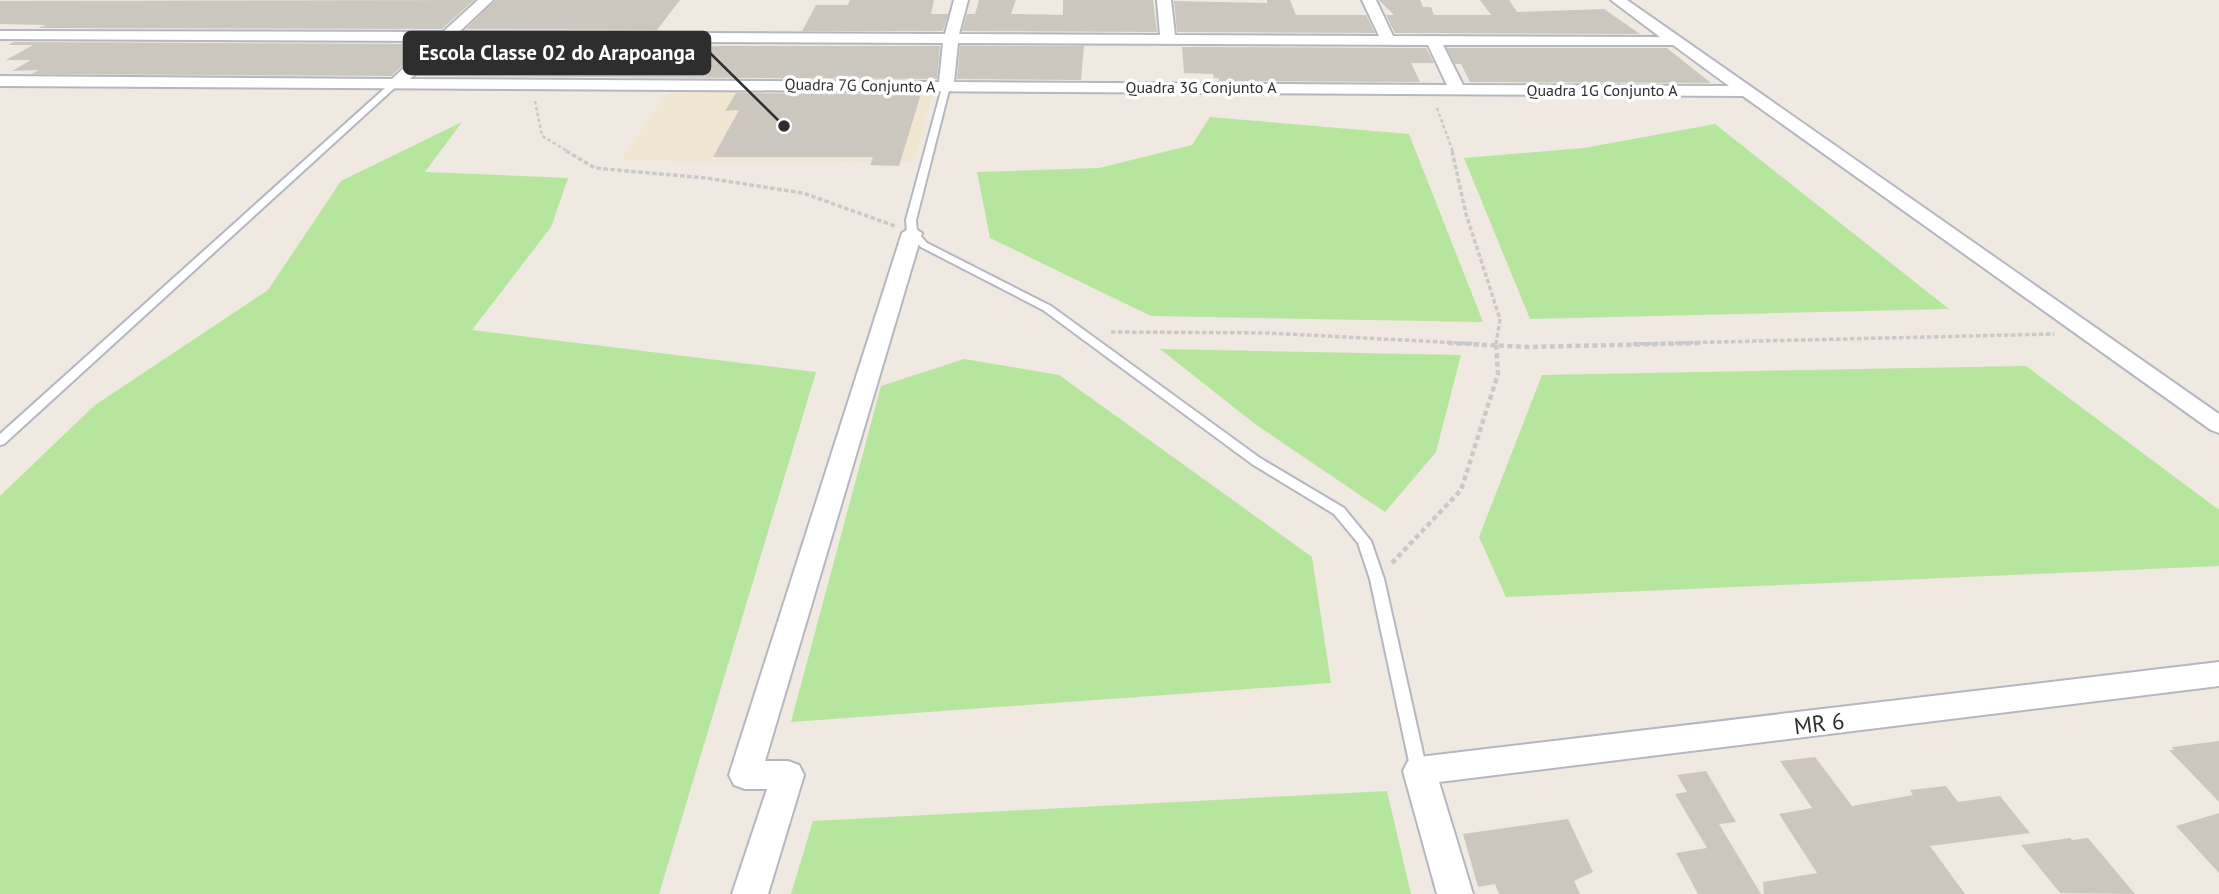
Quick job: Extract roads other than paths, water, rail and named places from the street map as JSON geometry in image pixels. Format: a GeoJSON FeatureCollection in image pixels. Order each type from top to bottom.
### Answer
{"type":"FeatureCollection","features":[{"type":"Feature","properties":{"kind":"street"},"geometry":{"type":"LineString","coordinates":[[397,82],[486,0]]}},
{"type":"Feature","properties":{"kind":"street"},"geometry":{"type":"LineString","coordinates":[[946,86],[951,38],[961,0]]}},
{"type":"Feature","properties":{"kind":"street"},"geometry":{"type":"LineString","coordinates":[[1164,0],[1168,39]]}},
{"type":"Feature","properties":{"kind":"street"},"geometry":{"type":"LineString","coordinates":[[1369,0],[1388,40]]}},
{"type":"Feature","properties":{"kind":"street"},"geometry":{"type":"LineString","coordinates":[[1618,0],[2219,425]]}},
{"type":"Feature","properties":{"kind":"street"},"geometry":{"type":"LineString","coordinates":[[0,34],[1676,41]]}},
{"type":"Feature","properties":{"kind":"street"},"geometry":{"type":"LineString","coordinates":[[1433,40],[1457,89]]}},
{"type":"Feature","properties":{"kind":"street","name":"Quadra 7G Conjunto A"},"geometry":{"type":"LineString","coordinates":[[0,81],[946,86]]}},
{"type":"Feature","properties":{"kind":"street","name":"Quadra 3G Conjunto A"},"geometry":{"type":"LineString","coordinates":[[946,86],[1457,89]]}},
{"type":"Feature","properties":{"kind":"street","name":"Quadra 1G Conjunto A"},"geometry":{"type":"LineString","coordinates":[[1457,89],[1747,91]]}},
{"type":"Feature","properties":{"kind":"street"},"geometry":{"type":"LineString","coordinates":[[750,894],[789,775],[745,775],[912,233]]}},
{"type":"Feature","properties":{"kind":"street","name":"MR 6"},"geometry":{"type":"LineString","coordinates":[[1419,772],[2219,674]]}},
{"type":"Feature","properties":{"kind":"street"},"geometry":{"type":"LineString","coordinates":[[1419,772],[1455,894]]}},
{"type":"Feature","properties":{"kind":"lane"},"geometry":{"type":"LineString","coordinates":[[0,441],[397,82]]}},
{"type":"Feature","properties":{"kind":"lane"},"geometry":{"type":"LineString","coordinates":[[946,86],[911,220],[912,233],[924,245],[1047,308],[1256,461],[1339,511],[1364,541],[1377,579],[1419,772]]}},
{"type":"Feature","properties":{"kind":"place","name":"Escola Classe 02 do Arapoanga"},"geometry":{"type":"Point","coordinates":[784,126]}}]}
